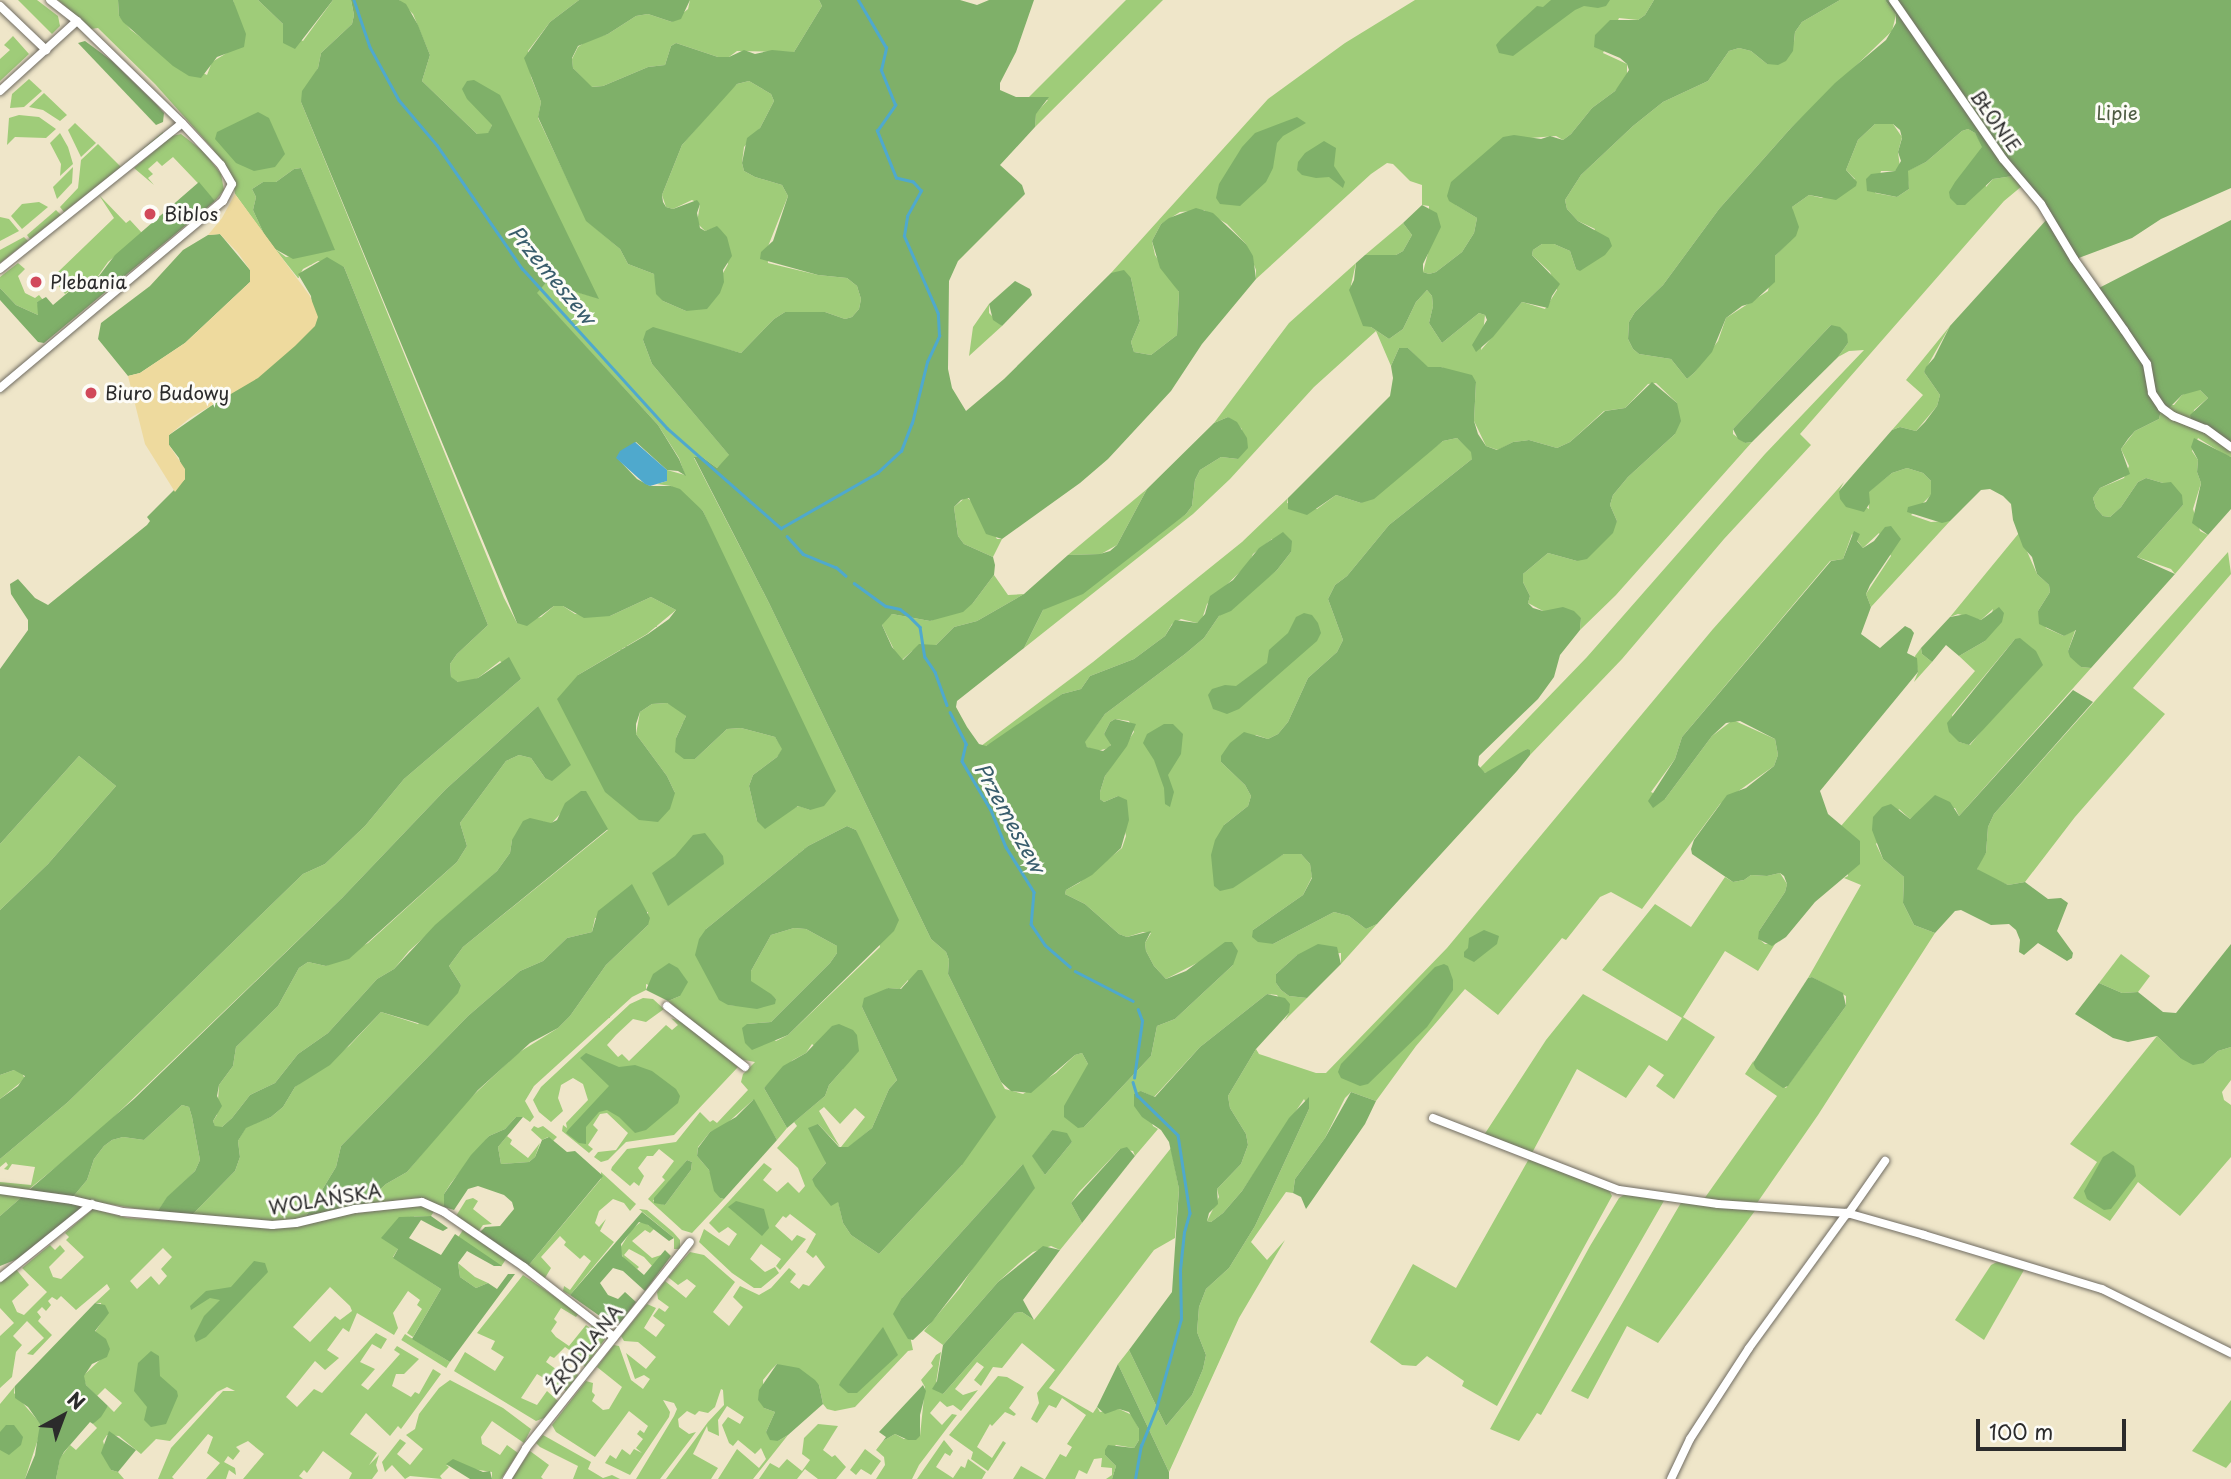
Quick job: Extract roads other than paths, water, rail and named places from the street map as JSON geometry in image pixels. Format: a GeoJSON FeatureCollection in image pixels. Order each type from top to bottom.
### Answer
{"type":"FeatureCollection","features":[{"type":"Feature","properties":{"kind":"street"},"geometry":{"type":"LineString","coordinates":[[0,388],[223,201],[232,184],[221,165],[182,122],[77,21],[50,0]]}},
{"type":"Feature","properties":{"kind":"street","name":"BŁONIE"},"geometry":{"type":"LineString","coordinates":[[1893,0],[2003,159],[2041,204],[2074,259],[2147,364],[2152,393],[2162,408],[2173,416],[2206,429],[2231,447]]}},
{"type":"Feature","properties":{"kind":"street"},"geometry":{"type":"LineString","coordinates":[[0,6],[46,50]]}},
{"type":"Feature","properties":{"kind":"street"},"geometry":{"type":"LineString","coordinates":[[0,91],[77,21]]}},
{"type":"Feature","properties":{"kind":"street"},"geometry":{"type":"LineString","coordinates":[[0,270],[182,122]]}},
{"type":"Feature","properties":{"kind":"street"},"geometry":{"type":"LineString","coordinates":[[667,1006],[746,1067]]}},
{"type":"Feature","properties":{"kind":"street"},"geometry":{"type":"LineString","coordinates":[[1433,1118],[1619,1191],[1718,1204],[1848,1214],[2102,1289],[2231,1353]]}},
{"type":"Feature","properties":{"kind":"street"},"geometry":{"type":"LineString","coordinates":[[1671,1479],[1690,1439],[1749,1348],[1885,1161]]}},
{"type":"Feature","properties":{"kind":"street","name":"WOLAŃSKA"},"geometry":{"type":"LineString","coordinates":[[0,1190],[92,1204],[123,1212],[272,1225],[296,1223],[355,1209],[422,1202],[444,1212],[524,1268],[614,1337]]}},
{"type":"Feature","properties":{"kind":"street"},"geometry":{"type":"LineString","coordinates":[[0,1278],[92,1204]]}},
{"type":"Feature","properties":{"kind":"street","name":"ŹRÓDLANA"},"geometry":{"type":"LineString","coordinates":[[506,1479],[528,1444],[690,1242]]}},
{"type":"Feature","properties":{"kind":"water"},"geometry":{"type":"Polygon","coordinates":[[[635,442],[667,470],[667,481],[650,486],[645,484],[616,458],[620,451],[635,442]]]}},
{"type":"Feature","properties":{"kind":"waterway","name":"Przemeszew"},"geometry":{"type":"LineString","coordinates":[[354,0],[370,47],[399,100],[437,145],[522,268],[667,428],[781,528]]}},
{"type":"Feature","properties":{"kind":"waterway"},"geometry":{"type":"LineString","coordinates":[[781,528],[877,473],[901,451],[912,423],[927,362],[939,336],[938,314],[904,236],[907,216],[921,191],[913,182],[896,178],[877,131],[895,105],[881,70],[886,48],[858,0]]}},
{"type":"Feature","properties":{"kind":"waterway","name":"Przemeszew"},"geometry":{"type":"LineString","coordinates":[[787,536],[803,554],[836,567],[846,576]]}},
{"type":"Feature","properties":{"kind":"waterway","name":"Przemeszew"},"geometry":{"type":"LineString","coordinates":[[854,583],[886,606],[900,609],[909,616]]}},
{"type":"Feature","properties":{"kind":"waterway","name":"Przemeszew"},"geometry":{"type":"LineString","coordinates":[[910,617],[920,627],[925,657],[935,672],[947,705]]}},
{"type":"Feature","properties":{"kind":"waterway","name":"Przemeszew"},"geometry":{"type":"LineString","coordinates":[[950,712],[966,744],[962,761],[991,810],[1006,847],[1034,892],[1031,924],[1045,945],[1070,967]]}},
{"type":"Feature","properties":{"kind":"waterway","name":"Przemeszew"},"geometry":{"type":"LineString","coordinates":[[1075,971],[1133,1001]]}},
{"type":"Feature","properties":{"kind":"waterway"},"geometry":{"type":"LineString","coordinates":[[1134,1078],[1142,1021],[1138,1010]]}},
{"type":"Feature","properties":{"kind":"waterway"},"geometry":{"type":"LineString","coordinates":[[1133,1082],[1137,1095],[1178,1135],[1190,1213],[1185,1230]]}},
{"type":"Feature","properties":{"kind":"waterway"},"geometry":{"type":"LineString","coordinates":[[1135,1479],[1141,1446],[1156,1409],[1181,1319],[1180,1270],[1184,1232]]}},
{"type":"Feature","properties":{"kind":"place","name":"Biblos"},"geometry":{"type":"Point","coordinates":[150,214]}},
{"type":"Feature","properties":{"kind":"place","name":"Plebania"},"geometry":{"type":"Point","coordinates":[36,282]}},
{"type":"Feature","properties":{"kind":"place","name":"Biuro Budowy"},"geometry":{"type":"Point","coordinates":[91,393]}},
{"type":"Feature","properties":{"kind":"park label","name":"Lipie"},"geometry":{"type":"Point","coordinates":[2117,113]}}]}
